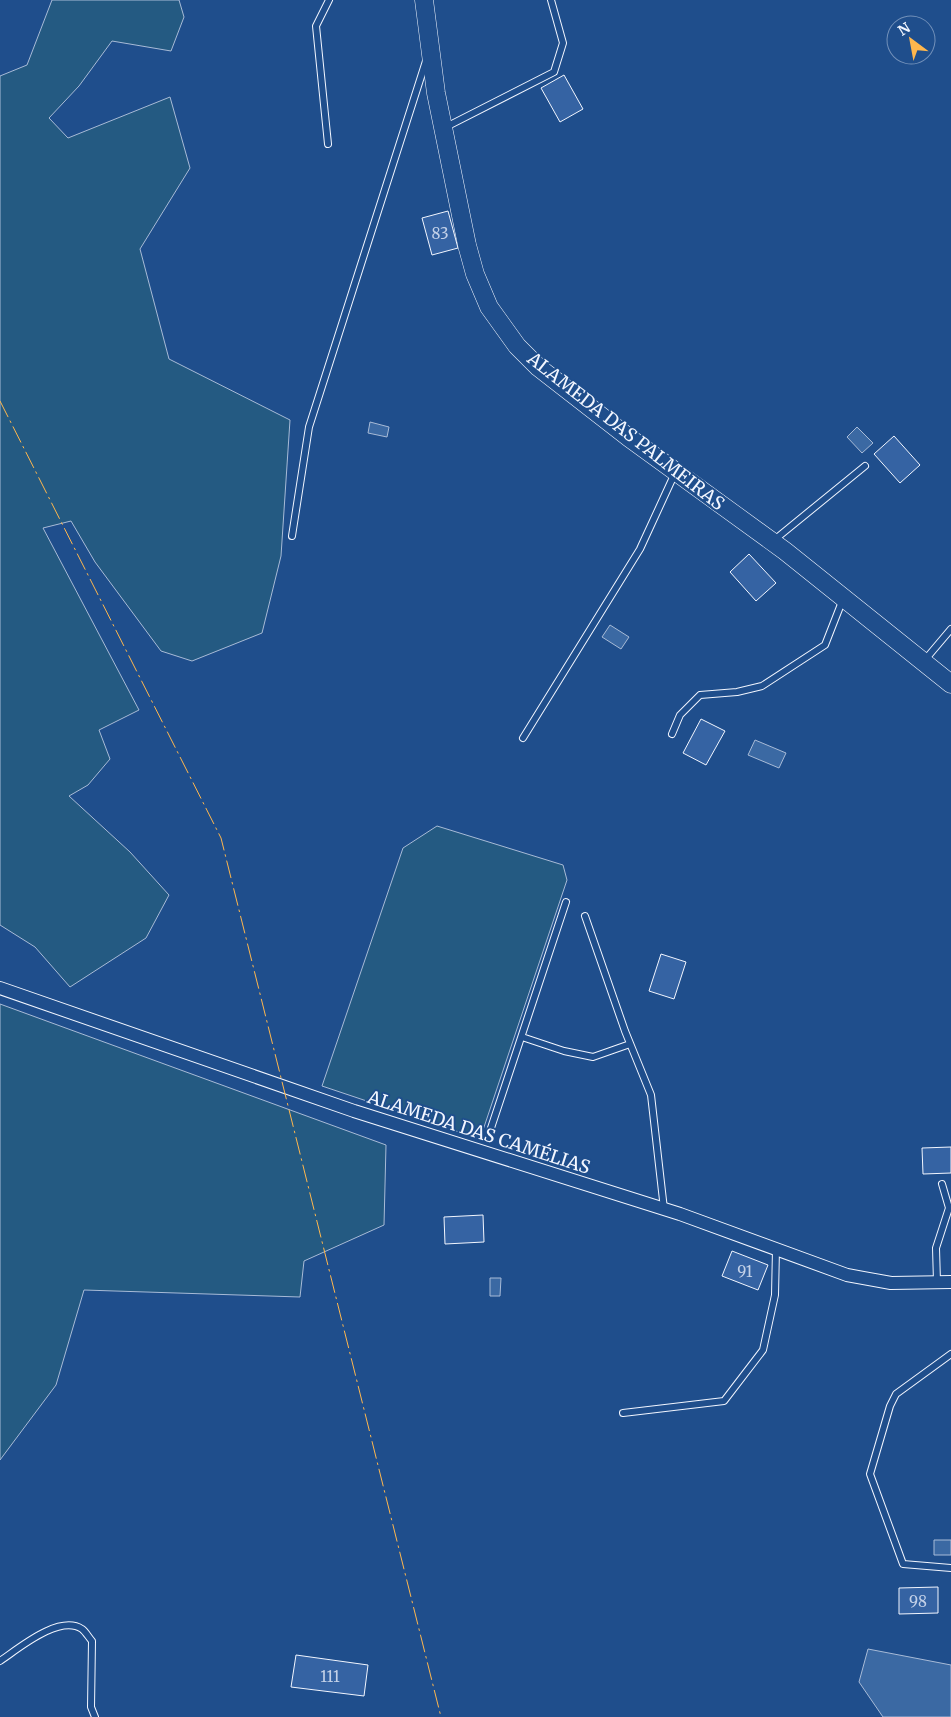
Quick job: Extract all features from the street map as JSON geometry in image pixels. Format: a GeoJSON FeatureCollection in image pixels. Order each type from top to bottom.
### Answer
{"type":"FeatureCollection","features":[{"type":"Feature","properties":{"kind":"street","name":"ALAMEDA DAS PALMEIRAS"},"geometry":{"type":"LineString","coordinates":[[424,0],[443,128],[467,245],[475,274],[494,314],[517,346],[538,367],[772,542],[951,684]]}},
{"type":"Feature","properties":{"kind":"street","name":"ALAMEDA DAS CAMÉLIAS"},"geometry":{"type":"LineString","coordinates":[[0,988],[354,1111],[664,1209],[814,1264],[867,1280],[891,1283],[951,1282]]}},
{"type":"Feature","properties":{"kind":"lane"},"geometry":{"type":"LineString","coordinates":[[328,144],[316,26],[329,0]]}},
{"type":"Feature","properties":{"kind":"lane"},"geometry":{"type":"LineString","coordinates":[[443,128],[554,72],[564,43],[551,0]]}},
{"type":"Feature","properties":{"kind":"lane"},"geometry":{"type":"LineString","coordinates":[[292,536],[308,427],[430,50]]}},
{"type":"Feature","properties":{"kind":"lane"},"geometry":{"type":"LineString","coordinates":[[772,542],[865,466]]}},
{"type":"Feature","properties":{"kind":"lane"},"geometry":{"type":"LineString","coordinates":[[522,738],[640,549],[676,471]]}},
{"type":"Feature","properties":{"kind":"lane"},"geometry":{"type":"LineString","coordinates":[[672,734],[680,715],[700,695],[738,692],[762,686],[826,645],[844,598]]}},
{"type":"Feature","properties":{"kind":"lane"},"geometry":{"type":"LineString","coordinates":[[924,662],[951,629]]}},
{"type":"Feature","properties":{"kind":"lane"},"geometry":{"type":"LineString","coordinates":[[490,1131],[566,902]]}},
{"type":"Feature","properties":{"kind":"lane"},"geometry":{"type":"LineString","coordinates":[[586,916],[630,1044],[652,1095],[664,1209]]}},
{"type":"Feature","properties":{"kind":"lane"},"geometry":{"type":"LineString","coordinates":[[522,1037],[564,1051],[593,1057],[630,1044]]}},
{"type":"Feature","properties":{"kind":"lane"},"geometry":{"type":"LineString","coordinates":[[937,1282],[936,1248],[949,1208],[942,1184]]}},
{"type":"Feature","properties":{"kind":"lane"},"geometry":{"type":"LineString","coordinates":[[622,1413],[724,1401],[763,1350],[775,1295],[776,1249]]}},
{"type":"Feature","properties":{"kind":"lane"},"geometry":{"type":"LineString","coordinates":[[951,1354],[896,1394],[890,1406],[870,1474],[904,1564],[951,1568]]}},
{"type":"Feature","properties":{"kind":"lane"},"geometry":{"type":"LineString","coordinates":[[0,1661],[35,1636],[63,1625],[81,1628],[92,1641],[91,1707],[95,1717]]}},
{"type":"Feature","properties":{"kind":"shaded area"},"geometry":{"type":"Polygon","coordinates":[[[52,0],[179,0],[184,17],[171,51],[112,41],[79,86],[49,118],[68,138],[170,97],[190,168],[140,249],[169,359],[290,420],[281,556],[262,633],[192,661],[161,651],[95,562],[71,521],[43,528],[139,710],[99,730],[110,759],[88,785],[69,796],[130,852],[169,895],[146,938],[70,987],[35,947],[0,925],[0,76],[27,65],[52,0]]]}},
{"type":"Feature","properties":{"kind":"shaded area"},"geometry":{"type":"Polygon","coordinates":[[[370,422],[389,427],[387,437],[368,433],[370,422]]]}},
{"type":"Feature","properties":{"kind":"shaded area"},"geometry":{"type":"Polygon","coordinates":[[[857,427],[873,443],[862,453],[847,437],[857,427]]]}},
{"type":"Feature","properties":{"kind":"shaded area"},"geometry":{"type":"Polygon","coordinates":[[[610,625],[629,637],[621,649],[602,637],[610,625]]]}},
{"type":"Feature","properties":{"kind":"shaded area"},"geometry":{"type":"Polygon","coordinates":[[[755,740],[786,753],[779,768],[748,755],[755,740]]]}},
{"type":"Feature","properties":{"kind":"shaded area"},"geometry":{"type":"Polygon","coordinates":[[[437,826],[563,865],[567,880],[480,1139],[322,1086],[403,848],[437,826]]]}},
{"type":"Feature","properties":{"kind":"shaded area"},"geometry":{"type":"Polygon","coordinates":[[[0,1004],[386,1145],[384,1225],[304,1261],[300,1297],[84,1290],[56,1385],[0,1460],[0,1004]]]}},
{"type":"Feature","properties":{"kind":"shaded area"},"geometry":{"type":"Polygon","coordinates":[[[490,1278],[501,1278],[500,1296],[490,1296],[490,1278]]]}},
{"type":"Feature","properties":{"kind":"shaded area"},"geometry":{"type":"Polygon","coordinates":[[[934,1540],[951,1540],[951,1555],[934,1555],[934,1540]]]}},
{"type":"Feature","properties":{"kind":"shaded area"},"geometry":{"type":"Polygon","coordinates":[[[868,1649],[951,1665],[951,1717],[883,1717],[859,1682],[868,1649]]]}},
{"type":"Feature","properties":{"kind":"building"},"geometry":{"type":"Polygon","coordinates":[[[564,75],[583,109],[560,122],[541,88],[564,75]]]}},
{"type":"Feature","properties":{"kind":"building"},"geometry":{"type":"Polygon","coordinates":[[[448,211],[458,248],[432,255],[422,218],[448,211]]]}},
{"type":"Feature","properties":{"kind":"building"},"geometry":{"type":"Polygon","coordinates":[[[894,436],[920,465],[900,483],[874,454],[894,436]]]}},
{"type":"Feature","properties":{"kind":"building"},"geometry":{"type":"Polygon","coordinates":[[[749,554],[776,583],[756,601],[730,572],[749,554]]]}},
{"type":"Feature","properties":{"kind":"building"},"geometry":{"type":"Polygon","coordinates":[[[701,719],[725,731],[706,765],[683,753],[701,719]]]}},
{"type":"Feature","properties":{"kind":"building"},"geometry":{"type":"Polygon","coordinates":[[[661,954],[686,962],[674,999],[649,991],[661,954]]]}},
{"type":"Feature","properties":{"kind":"building"},"geometry":{"type":"Polygon","coordinates":[[[951,1147],[951,1173],[923,1174],[922,1148],[951,1147]]]}},
{"type":"Feature","properties":{"kind":"building"},"geometry":{"type":"Polygon","coordinates":[[[483,1215],[484,1242],[445,1244],[444,1217],[483,1215]]]}},
{"type":"Feature","properties":{"kind":"building"},"geometry":{"type":"Polygon","coordinates":[[[732,1251],[768,1265],[758,1290],[722,1276],[732,1251]]]}},
{"type":"Feature","properties":{"kind":"building"},"geometry":{"type":"Polygon","coordinates":[[[938,1587],[938,1613],[899,1614],[899,1588],[938,1587]]]}},
{"type":"Feature","properties":{"kind":"building"},"geometry":{"type":"Polygon","coordinates":[[[296,1655],[368,1665],[364,1696],[291,1687],[296,1655]]]}},
{"type":"Feature","properties":{"kind":"power"},"geometry":{"type":"LineString","coordinates":[[0,401],[221,838],[441,1717]]}}]}
